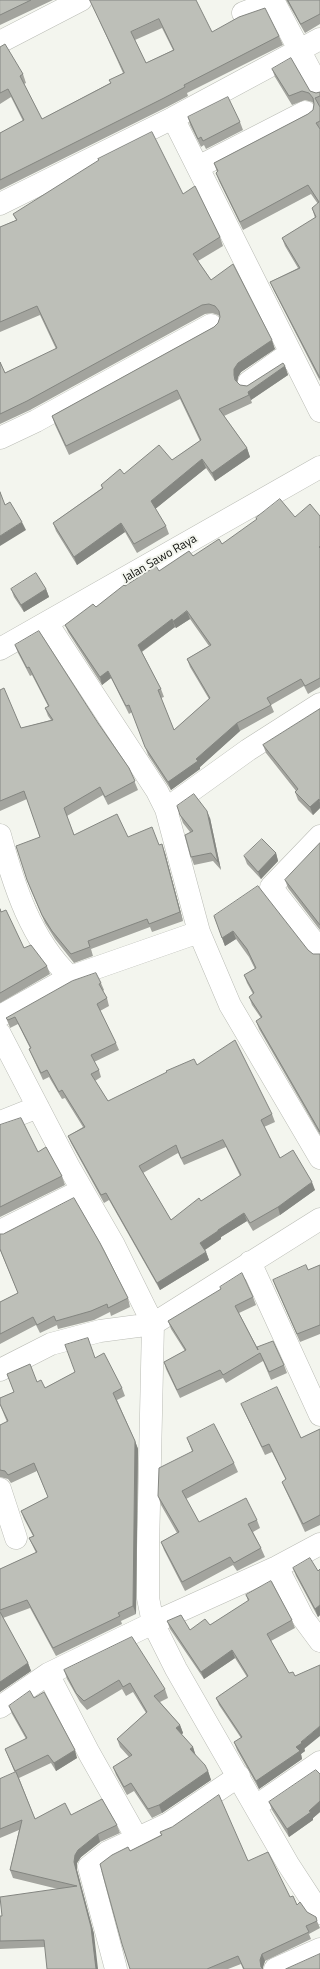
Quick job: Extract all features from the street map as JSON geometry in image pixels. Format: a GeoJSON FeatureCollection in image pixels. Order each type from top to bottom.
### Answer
{"type":"FeatureCollection","features":[{"type":"Feature","properties":{"kind":"street"},"geometry":{"type":"LineString","coordinates":[[0,42],[81,0]]}},
{"type":"Feature","properties":{"kind":"street"},"geometry":{"type":"LineString","coordinates":[[243,13],[269,3],[275,4],[320,89]]}},
{"type":"Feature","properties":{"kind":"street"},"geometry":{"type":"LineString","coordinates":[[0,204],[173,118],[300,52],[320,39]]}},
{"type":"Feature","properties":{"kind":"street"},"geometry":{"type":"LineString","coordinates":[[198,167],[305,112]]}},
{"type":"Feature","properties":{"kind":"street"},"geometry":{"type":"LineString","coordinates":[[173,118],[320,411]]}},
{"type":"Feature","properties":{"kind":"street"},"geometry":{"type":"LineString","coordinates":[[0,438],[36,421],[211,325]]}},
{"type":"Feature","properties":{"kind":"street"},"geometry":{"type":"LineString","coordinates":[[249,382],[290,353]]}},
{"type":"Feature","properties":{"kind":"street","name":"Jalan Sawo Raya"},"geometry":{"type":"LineString","coordinates":[[0,648],[317,475]]}},
{"type":"Feature","properties":{"kind":"street"},"geometry":{"type":"LineString","coordinates":[[47,623],[157,791],[166,808],[198,932],[230,1005],[320,1158]]}},
{"type":"Feature","properties":{"kind":"street"},"geometry":{"type":"LineString","coordinates":[[166,808],[248,750],[320,704]]}},
{"type":"Feature","properties":{"kind":"street"},"geometry":{"type":"LineString","coordinates":[[0,835],[5,872],[40,940],[57,965],[70,977]]}},
{"type":"Feature","properties":{"kind":"street"},"geometry":{"type":"LineString","coordinates":[[320,836],[271,887],[320,950]]}},
{"type":"Feature","properties":{"kind":"street"},"geometry":{"type":"LineString","coordinates":[[0,1016],[70,977],[198,932]]}},
{"type":"Feature","properties":{"kind":"street"},"geometry":{"type":"LineString","coordinates":[[0,1034],[82,1190],[114,1245],[153,1324],[148,1556],[148,1598],[153,1623],[176,1669],[239,1776],[288,1864],[320,1913]]}},
{"type":"Feature","properties":{"kind":"street"},"geometry":{"type":"LineString","coordinates":[[0,1122],[38,1106]]}},
{"type":"Feature","properties":{"kind":"street"},"geometry":{"type":"LineString","coordinates":[[0,1231],[82,1190]]}},
{"type":"Feature","properties":{"kind":"street"},"geometry":{"type":"LineString","coordinates":[[0,1370],[51,1344],[100,1331],[153,1324],[250,1262],[320,1220]]}},
{"type":"Feature","properties":{"kind":"street"},"geometry":{"type":"LineString","coordinates":[[250,1262],[320,1415]]}},
{"type":"Feature","properties":{"kind":"street"},"geometry":{"type":"LineString","coordinates":[[0,1489],[16,1538]]}},
{"type":"Feature","properties":{"kind":"street"},"geometry":{"type":"LineString","coordinates":[[0,1707],[48,1674],[153,1623],[277,1567],[320,1544]]}},
{"type":"Feature","properties":{"kind":"street"},"geometry":{"type":"LineString","coordinates":[[277,1567],[303,1618],[320,1641]]}},
{"type":"Feature","properties":{"kind":"street"},"geometry":{"type":"LineString","coordinates":[[48,1674],[88,1753],[138,1840]]}},
{"type":"Feature","properties":{"kind":"street"},"geometry":{"type":"LineString","coordinates":[[256,1806],[320,1762]]}},
{"type":"Feature","properties":{"kind":"street"},"geometry":{"type":"LineString","coordinates":[[116,1969],[89,1867],[108,1852],[138,1840],[194,1808],[239,1776]]}},
{"type":"Feature","properties":{"kind":"street"},"geometry":{"type":"LineString","coordinates":[[275,1969],[320,1949]]}},
{"type":"Feature","properties":{"kind":"building"},"geometry":{"type":"Polygon","coordinates":[[[0,0],[31,0],[0,15],[0,0]]]}},
{"type":"Feature","properties":{"kind":"building"},"geometry":{"type":"Polygon","coordinates":[[[90,0],[196,0],[212,32],[239,17],[265,8],[279,36],[184,85],[185,87],[164,98],[0,180],[0,133],[24,120],[8,89],[0,93],[0,47],[5,44],[23,74],[20,76],[42,119],[111,83],[109,80],[124,73],[90,0]],[[159,19],[131,32],[146,63],[174,50],[159,19]]]}},
{"type":"Feature","properties":{"kind":"building"},"geometry":{"type":"Polygon","coordinates":[[[288,0],[320,0],[320,14],[301,24],[288,0]]]}},
{"type":"Feature","properties":{"kind":"building"},"geometry":{"type":"Polygon","coordinates":[[[291,58],[310,91],[316,93],[320,92],[320,96],[315,98],[320,107],[320,121],[316,123],[320,129],[320,378],[270,282],[300,268],[282,238],[316,217],[312,208],[319,202],[308,185],[240,222],[216,173],[218,171],[214,163],[313,110],[313,98],[309,93],[302,91],[289,96],[272,69],[291,58]]]}},
{"type":"Feature","properties":{"kind":"building"},"geometry":{"type":"Polygon","coordinates":[[[228,97],[240,122],[203,141],[201,137],[198,139],[188,117],[228,97]]]}},
{"type":"Feature","properties":{"kind":"building"},"geometry":{"type":"Polygon","coordinates":[[[152,132],[183,194],[195,186],[220,237],[193,254],[211,280],[233,264],[272,340],[238,363],[234,369],[235,380],[240,385],[247,386],[283,363],[285,366],[248,392],[249,395],[219,409],[247,448],[212,473],[202,459],[151,501],[166,526],[134,544],[121,523],[74,557],[53,523],[103,488],[101,485],[120,469],[124,474],[159,445],[172,460],[201,440],[177,390],[66,446],[52,416],[214,327],[218,323],[220,317],[219,311],[215,306],[209,304],[202,305],[27,401],[0,414],[0,362],[5,373],[57,348],[37,306],[0,322],[0,227],[17,220],[13,214],[99,160],[98,159],[152,132]]]}},
{"type":"Feature","properties":{"kind":"building"},"geometry":{"type":"Polygon","coordinates":[[[0,492],[5,505],[10,502],[22,522],[0,536],[0,492]]]}},
{"type":"Feature","properties":{"kind":"building"},"geometry":{"type":"Polygon","coordinates":[[[280,499],[295,517],[310,504],[320,516],[320,678],[305,686],[301,679],[267,698],[271,705],[237,723],[196,759],[198,761],[168,782],[145,747],[129,705],[126,706],[108,671],[100,677],[65,625],[93,604],[96,607],[124,585],[125,586],[156,566],[159,571],[189,551],[193,556],[219,539],[222,544],[257,519],[256,518],[280,499]],[[187,611],[173,621],[172,619],[138,645],[161,689],[158,690],[174,730],[210,698],[187,659],[211,645],[187,611]]]}},
{"type":"Feature","properties":{"kind":"building"},"geometry":{"type":"Polygon","coordinates":[[[36,573],[46,589],[21,605],[11,589],[36,573]]]}},
{"type":"Feature","properties":{"kind":"building"},"geometry":{"type":"Polygon","coordinates":[[[39,631],[98,723],[129,768],[135,781],[105,797],[100,787],[64,808],[74,835],[117,814],[128,837],[152,827],[159,845],[162,844],[180,912],[149,924],[147,919],[88,941],[90,947],[71,954],[52,931],[42,915],[27,880],[16,846],[40,837],[24,791],[0,801],[0,690],[4,688],[21,728],[53,720],[45,708],[49,706],[29,667],[27,668],[15,645],[39,631]]]}},
{"type":"Feature","properties":{"kind":"building"},"geometry":{"type":"Polygon","coordinates":[[[320,709],[320,801],[319,799],[310,807],[295,792],[298,789],[263,745],[320,709]]]}},
{"type":"Feature","properties":{"kind":"building"},"geometry":{"type":"Polygon","coordinates":[[[194,794],[207,811],[218,862],[211,853],[191,857],[185,835],[193,831],[180,815],[177,806],[194,794]]]}},
{"type":"Feature","properties":{"kind":"building"},"geometry":{"type":"Polygon","coordinates":[[[262,839],[276,853],[258,872],[244,856],[262,839]]]}},
{"type":"Feature","properties":{"kind":"building"},"geometry":{"type":"Polygon","coordinates":[[[320,843],[320,925],[285,880],[320,843]]]}},
{"type":"Feature","properties":{"kind":"building"},"geometry":{"type":"Polygon","coordinates":[[[258,886],[308,950],[313,954],[320,954],[320,1132],[256,1021],[262,1017],[249,997],[254,993],[244,975],[256,968],[247,949],[233,931],[222,938],[214,916],[258,886]]]}},
{"type":"Feature","properties":{"kind":"building"},"geometry":{"type":"Polygon","coordinates":[[[0,909],[1,912],[6,910],[24,948],[31,945],[47,966],[0,993],[0,909]]]}},
{"type":"Feature","properties":{"kind":"building"},"geometry":{"type":"Polygon","coordinates":[[[96,973],[101,983],[99,984],[107,998],[97,1004],[116,1043],[91,1055],[99,1070],[91,1074],[108,1101],[167,1072],[166,1071],[194,1059],[197,1065],[235,1040],[272,1114],[261,1120],[280,1158],[293,1150],[312,1182],[278,1207],[250,1223],[244,1213],[200,1243],[206,1252],[157,1283],[106,1193],[101,1195],[68,1136],[85,1127],[62,1090],[59,1092],[47,1070],[41,1073],[29,1049],[31,1048],[15,1017],[8,1020],[6,1018],[72,981],[96,973]],[[223,1140],[181,1158],[176,1145],[139,1166],[171,1220],[199,1198],[201,1201],[241,1175],[223,1140]]]}},
{"type":"Feature","properties":{"kind":"building"},"geometry":{"type":"Polygon","coordinates":[[[21,1118],[38,1152],[46,1147],[62,1176],[0,1207],[0,1125],[21,1118]]]}},
{"type":"Feature","properties":{"kind":"building"},"geometry":{"type":"Polygon","coordinates":[[[74,1198],[100,1243],[128,1298],[108,1308],[107,1304],[91,1311],[56,1321],[54,1316],[37,1325],[33,1317],[0,1334],[0,1302],[18,1293],[0,1249],[0,1234],[3,1234],[74,1198]]]}},
{"type":"Feature","properties":{"kind":"building"},"geometry":{"type":"Polygon","coordinates":[[[306,1265],[308,1270],[320,1265],[320,1325],[297,1334],[273,1280],[306,1265]]]}},
{"type":"Feature","properties":{"kind":"building"},"geometry":{"type":"Polygon","coordinates":[[[242,1273],[253,1297],[235,1306],[258,1350],[257,1347],[273,1341],[284,1365],[269,1372],[260,1353],[223,1375],[220,1370],[177,1390],[164,1362],[186,1350],[168,1321],[221,1289],[220,1287],[242,1273]]]}},
{"type":"Feature","properties":{"kind":"building"},"geometry":{"type":"Polygon","coordinates":[[[88,1338],[95,1358],[104,1353],[122,1388],[113,1393],[135,1441],[133,1606],[118,1613],[120,1616],[53,1648],[27,1600],[0,1610],[0,1569],[37,1552],[29,1538],[34,1536],[21,1511],[48,1497],[34,1463],[8,1475],[5,1471],[0,1470],[0,1425],[8,1421],[0,1404],[0,1398],[14,1392],[7,1374],[30,1364],[37,1382],[41,1380],[45,1388],[75,1372],[65,1345],[88,1338]]]}},
{"type":"Feature","properties":{"kind":"building"},"geometry":{"type":"Polygon","coordinates":[[[277,1387],[301,1438],[320,1429],[320,1515],[303,1524],[282,1482],[286,1479],[269,1444],[262,1447],[241,1404],[277,1387]]]}},
{"type":"Feature","properties":{"kind":"building"},"geometry":{"type":"Polygon","coordinates":[[[214,1424],[234,1463],[182,1491],[199,1522],[246,1498],[257,1520],[248,1524],[261,1548],[234,1563],[230,1557],[182,1582],[161,1542],[179,1532],[158,1496],[159,1468],[193,1451],[187,1438],[214,1424]]]}},
{"type":"Feature","properties":{"kind":"building"},"geometry":{"type":"Polygon","coordinates":[[[310,1558],[318,1571],[320,1569],[320,1605],[315,1609],[293,1568],[310,1558]]]}},
{"type":"Feature","properties":{"kind":"building"},"geometry":{"type":"Polygon","coordinates":[[[271,1581],[292,1620],[267,1634],[289,1673],[293,1672],[295,1676],[320,1665],[320,1726],[296,1747],[300,1751],[256,1781],[234,1742],[242,1737],[216,1698],[248,1676],[232,1650],[201,1672],[167,1621],[181,1615],[190,1630],[205,1619],[210,1625],[249,1600],[246,1595],[271,1581]]]}},
{"type":"Feature","properties":{"kind":"building"},"geometry":{"type":"Polygon","coordinates":[[[0,1612],[28,1663],[0,1682],[0,1612]]]}},
{"type":"Feature","properties":{"kind":"building"},"geometry":{"type":"Polygon","coordinates":[[[132,1637],[165,1689],[154,1696],[180,1725],[176,1728],[193,1747],[190,1749],[205,1765],[208,1771],[159,1805],[148,1809],[131,1783],[124,1787],[113,1767],[132,1755],[117,1739],[147,1712],[130,1683],[123,1687],[119,1680],[84,1701],[76,1693],[64,1670],[132,1637]]]}},
{"type":"Feature","properties":{"kind":"building"},"geometry":{"type":"Polygon","coordinates":[[[30,1691],[34,1698],[44,1692],[75,1750],[54,1763],[48,1755],[15,1771],[5,1749],[27,1738],[9,1706],[30,1691]]]}},
{"type":"Feature","properties":{"kind":"building"},"geometry":{"type":"Polygon","coordinates":[[[316,1770],[320,1774],[320,1801],[309,1811],[311,1812],[287,1829],[269,1802],[316,1770]]]}},
{"type":"Feature","properties":{"kind":"building"},"geometry":{"type":"Polygon","coordinates":[[[16,1772],[35,1819],[65,1803],[71,1815],[102,1799],[117,1825],[98,1834],[78,1850],[75,1855],[74,1862],[91,1927],[96,1969],[47,1969],[44,1940],[0,1941],[0,1916],[2,1916],[0,1897],[77,1886],[10,1870],[22,1820],[0,1829],[0,1779],[16,1772]]]}},
{"type":"Feature","properties":{"kind":"building"},"geometry":{"type":"Polygon","coordinates":[[[219,1795],[248,1861],[268,1852],[290,1897],[293,1896],[297,1905],[300,1902],[307,1912],[316,1917],[317,1921],[306,1926],[309,1932],[262,1954],[260,1960],[261,1967],[263,1969],[244,1969],[238,1956],[207,1969],[130,1969],[100,1864],[112,1855],[128,1847],[130,1851],[162,1835],[160,1832],[172,1827],[219,1795]]]}},
{"type":"Feature","properties":{"kind":"building"},"geometry":{"type":"Polygon","coordinates":[[[320,1954],[320,1969],[286,1969],[320,1954]]]}}]}
